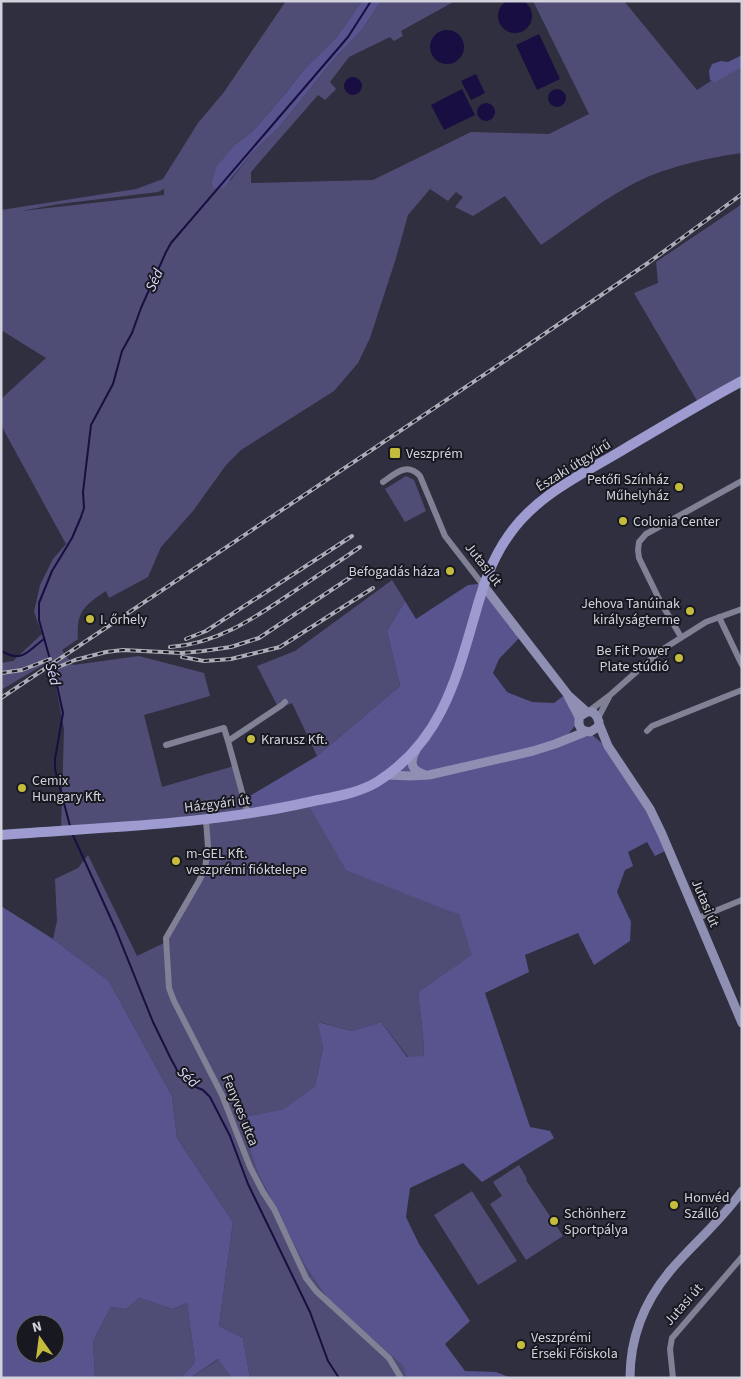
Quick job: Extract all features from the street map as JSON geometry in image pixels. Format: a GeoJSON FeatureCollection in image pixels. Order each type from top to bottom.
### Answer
{"type":"FeatureCollection","features":[{"type":"Feature","properties":{"kind":"main road","name":"Északi útgyűrű"},"geometry":{"type":"LineString","coordinates":[[387,774],[416,750],[440,716],[460,664],[483,585],[508,535],[526,514],[543,499],[564,485],[742,381]]}},
{"type":"Feature","properties":{"kind":"main road","name":"Házgyári út"},"geometry":{"type":"LineString","coordinates":[[1,835],[206,820],[248,814],[352,793],[371,785],[387,774]]}},
{"type":"Feature","properties":{"kind":"street","name":"Jutasi út"},"geometry":{"type":"LineString","coordinates":[[383,482],[399,471],[408,468],[420,476],[445,536],[583,716],[581,729],[608,746]]}},
{"type":"Feature","properties":{"kind":"street"},"geometry":{"type":"LineString","coordinates":[[681,637],[660,601],[639,558],[639,542],[646,534],[742,481]]}},
{"type":"Feature","properties":{"kind":"street"},"geometry":{"type":"LineString","coordinates":[[563,741],[583,716],[610,696],[660,651],[706,622],[742,609]]}},
{"type":"Feature","properties":{"kind":"street"},"geometry":{"type":"LineString","coordinates":[[719,617],[742,665]]}},
{"type":"Feature","properties":{"kind":"street"},"geometry":{"type":"LineString","coordinates":[[647,730],[652,726],[742,690]]}},
{"type":"Feature","properties":{"kind":"street"},"geometry":{"type":"LineString","coordinates":[[387,774],[429,775],[533,751],[563,741],[596,729],[610,696]]}},
{"type":"Feature","properties":{"kind":"street"},"geometry":{"type":"LineString","coordinates":[[228,741],[285,702]]}},
{"type":"Feature","properties":{"kind":"street","name":"Jutasi út"},"geometry":{"type":"LineString","coordinates":[[583,716],[595,714],[608,746],[650,809],[742,1023]]}},
{"type":"Feature","properties":{"kind":"street"},"geometry":{"type":"LineString","coordinates":[[166,745],[224,728],[248,814]]}},
{"type":"Feature","properties":{"kind":"street"},"geometry":{"type":"LineString","coordinates":[[416,750],[411,761],[412,764],[417,772],[429,775]]}},
{"type":"Feature","properties":{"kind":"street","name":"Fenyves utca"},"geometry":{"type":"LineString","coordinates":[[206,820],[209,841],[205,868],[166,938],[167,974],[171,994],[222,1095],[250,1168],[262,1192],[274,1209],[306,1278],[316,1291],[389,1358],[401,1378]]}},
{"type":"Feature","properties":{"kind":"street"},"geometry":{"type":"LineString","coordinates":[[698,918],[742,900]]}},
{"type":"Feature","properties":{"kind":"street","name":"Jutasi út"},"geometry":{"type":"LineString","coordinates":[[630,1378],[636,1332],[650,1299],[670,1271],[722,1218],[742,1191]]}},
{"type":"Feature","properties":{"kind":"street","name":"Jutasi út"},"geometry":{"type":"LineString","coordinates":[[673,1378],[670,1349],[672,1338],[742,1257]]}},
{"type":"Feature","properties":{"kind":"shaded area"},"geometry":{"type":"Polygon","coordinates":[[[515,-1],[527,4],[532,16],[527,28],[515,33],[503,28],[498,16],[503,4],[515,-1]]]}},
{"type":"Feature","properties":{"kind":"shaded area"},"geometry":{"type":"Polygon","coordinates":[[[286,1],[362,1],[336,38],[305,68],[252,132],[236,144],[230,181],[252,153],[280,126],[334,59],[361,31],[381,1],[455,1],[401,31],[403,36],[394,41],[390,37],[349,57],[330,82],[336,89],[325,100],[318,95],[251,172],[251,183],[373,180],[471,132],[549,134],[589,114],[533,1],[624,1],[697,90],[742,61],[742,153],[692,162],[645,178],[605,201],[541,245],[505,196],[473,216],[455,207],[463,197],[456,192],[448,201],[430,189],[408,215],[370,338],[358,363],[334,391],[241,450],[226,465],[193,511],[161,547],[148,577],[109,598],[106,591],[92,600],[80,615],[78,639],[62,650],[73,665],[139,656],[204,673],[210,696],[144,715],[162,787],[234,766],[247,813],[308,804],[417,897],[459,915],[473,955],[418,992],[424,1057],[408,1057],[381,1022],[352,1031],[319,1022],[323,1048],[315,1086],[285,1109],[239,1118],[258,1173],[304,1264],[327,1298],[403,1366],[406,1378],[250,1378],[243,1338],[219,1326],[233,1222],[177,1138],[172,1096],[109,981],[53,939],[57,921],[55,879],[78,868],[88,855],[137,956],[166,942],[205,867],[207,819],[61,831],[64,729],[54,676],[48,662],[1,690],[1,663],[13,661],[42,634],[34,612],[40,585],[53,559],[66,544],[1,425],[1,399],[46,358],[1,330],[1,210],[136,189],[163,179],[198,123],[224,92],[286,1]],[[164,189],[158,192],[59,204],[21,211],[164,195],[164,189]]]}},
{"type":"Feature","properties":{"kind":"shaded area"},"geometry":{"type":"Polygon","coordinates":[[[362,1],[381,1],[361,31],[334,59],[280,126],[252,153],[223,188],[213,188],[212,182],[217,166],[236,144],[252,132],[305,68],[336,38],[362,1]]]}},
{"type":"Feature","properties":{"kind":"shaded area"},"geometry":{"type":"Polygon","coordinates":[[[447,30],[454,31],[459,35],[463,40],[463,54],[459,59],[454,63],[447,64],[440,63],[435,59],[431,54],[430,47],[431,40],[435,35],[440,31],[447,30]]]}},
{"type":"Feature","properties":{"kind":"shaded area"},"geometry":{"type":"Polygon","coordinates":[[[539,34],[560,79],[537,90],[516,45],[539,34]]]}},
{"type":"Feature","properties":{"kind":"shaded area"},"geometry":{"type":"Polygon","coordinates":[[[742,55],[742,67],[715,82],[710,80],[709,71],[712,64],[721,61],[728,62],[742,55]]]}},
{"type":"Feature","properties":{"kind":"shaded area"},"geometry":{"type":"Polygon","coordinates":[[[476,74],[485,93],[471,100],[461,81],[476,74]]]}},
{"type":"Feature","properties":{"kind":"shaded area"},"geometry":{"type":"Polygon","coordinates":[[[353,77],[359,80],[362,86],[359,92],[353,95],[347,92],[344,86],[347,80],[353,77]]]}},
{"type":"Feature","properties":{"kind":"shaded area"},"geometry":{"type":"Polygon","coordinates":[[[462,89],[475,115],[444,130],[431,105],[462,89]]]}},
{"type":"Feature","properties":{"kind":"shaded area"},"geometry":{"type":"Polygon","coordinates":[[[553,89],[561,89],[566,94],[564,105],[553,107],[548,102],[548,94],[553,89]]]}},
{"type":"Feature","properties":{"kind":"shaded area"},"geometry":{"type":"Polygon","coordinates":[[[486,103],[492,106],[495,112],[492,118],[486,121],[480,118],[477,112],[480,106],[486,103]]]}},
{"type":"Feature","properties":{"kind":"shaded area"},"geometry":{"type":"Polygon","coordinates":[[[742,204],[742,381],[700,406],[634,293],[658,283],[656,262],[742,204]]]}},
{"type":"Feature","properties":{"kind":"shaded area"},"geometry":{"type":"Polygon","coordinates":[[[406,476],[414,480],[426,511],[405,522],[385,489],[406,476]]]}},
{"type":"Feature","properties":{"kind":"shaded area"},"geometry":{"type":"Polygon","coordinates":[[[392,580],[405,601],[387,631],[400,686],[317,756],[292,703],[279,709],[257,666],[295,651],[392,580]]]}},
{"type":"Feature","properties":{"kind":"shaded area"},"geometry":{"type":"Polygon","coordinates":[[[477,584],[485,586],[523,634],[499,659],[493,673],[507,692],[532,702],[554,703],[567,693],[578,722],[565,738],[590,733],[611,751],[669,849],[655,856],[647,842],[628,852],[633,866],[625,870],[617,892],[631,922],[630,941],[594,965],[578,933],[525,955],[529,972],[485,993],[530,1127],[550,1131],[554,1138],[482,1182],[463,1163],[410,1188],[406,1217],[419,1244],[470,1321],[445,1344],[465,1371],[496,1372],[511,1378],[406,1378],[403,1366],[327,1298],[304,1264],[258,1173],[239,1118],[284,1109],[315,1086],[323,1048],[318,1022],[352,1031],[381,1022],[407,1057],[424,1056],[418,992],[472,955],[459,915],[346,870],[308,804],[247,813],[243,800],[317,756],[400,686],[387,631],[405,601],[416,619],[468,585],[477,584]]]}},
{"type":"Feature","properties":{"kind":"shaded area"},"geometry":{"type":"Polygon","coordinates":[[[1,906],[53,939],[109,981],[172,1096],[177,1138],[233,1222],[219,1326],[243,1338],[250,1378],[232,1378],[218,1359],[190,1378],[181,1378],[195,1362],[187,1303],[173,1309],[139,1298],[126,1309],[111,1307],[93,1341],[95,1378],[1,1378],[1,906]]]}},
{"type":"Feature","properties":{"kind":"shaded area"},"geometry":{"type":"Polygon","coordinates":[[[519,1165],[526,1180],[563,1236],[526,1260],[490,1204],[502,1196],[493,1182],[519,1165]]]}},
{"type":"Feature","properties":{"kind":"shaded area"},"geometry":{"type":"Polygon","coordinates":[[[472,1191],[517,1261],[478,1285],[434,1215],[472,1191]]]}},
{"type":"Feature","properties":{"kind":"shaded area"},"geometry":{"type":"Polygon","coordinates":[[[139,1298],[173,1309],[187,1303],[195,1362],[181,1378],[95,1378],[93,1341],[111,1307],[126,1309],[139,1298]]]}},
{"type":"Feature","properties":{"kind":"shaded area"},"geometry":{"type":"Polygon","coordinates":[[[219,1359],[232,1378],[190,1378],[219,1359]]]}},
{"type":"Feature","properties":{"kind":"waterway","name":"Séd"},"geometry":{"type":"LineString","coordinates":[[70,826],[55,769],[63,713],[39,620],[39,603],[52,571],[72,538],[84,508],[83,492],[91,425],[113,384],[122,351],[132,333],[141,308],[171,243],[348,37],[371,1]]}},
{"type":"Feature","properties":{"kind":"waterway"},"geometry":{"type":"LineString","coordinates":[[1,651],[14,656],[20,656],[44,639]]}},
{"type":"Feature","properties":{"kind":"waterway","name":"Séd"},"geometry":{"type":"LineString","coordinates":[[72,833],[116,930],[153,1022],[170,1057],[178,1072],[193,1086],[203,1090],[210,1097],[230,1136],[248,1184],[310,1312],[328,1361],[339,1378]]}},
{"type":"Feature","properties":{"kind":"railway"},"geometry":{"type":"LineString","coordinates":[[1,698],[515,354],[648,263],[742,194]]}},
{"type":"Feature","properties":{"kind":"railway"},"geometry":{"type":"LineString","coordinates":[[186,639],[206,631],[352,536]]}},
{"type":"Feature","properties":{"kind":"railway"},"geometry":{"type":"LineString","coordinates":[[170,647],[203,641],[233,629],[360,547]]}},
{"type":"Feature","properties":{"kind":"railway"},"geometry":{"type":"LineString","coordinates":[[56,668],[75,660],[106,652],[123,650],[182,653],[231,647],[259,638],[366,567]]}},
{"type":"Feature","properties":{"kind":"railway"},"geometry":{"type":"LineString","coordinates":[[182,657],[204,661],[231,659],[280,647],[373,588]]}},
{"type":"Feature","properties":{"kind":"railway"},"geometry":{"type":"LineString","coordinates":[[1,673],[22,670],[50,659]]}},
{"type":"Feature","properties":{"kind":"place","name":"Veszprém"},"geometry":{"type":"Point","coordinates":[395,453]}},
{"type":"Feature","properties":{"kind":"place","name":"Petőfi Színház Műhelyház"},"geometry":{"type":"Point","coordinates":[679,487]}},
{"type":"Feature","properties":{"kind":"place","name":"Colonia Center"},"geometry":{"type":"Point","coordinates":[623,521]}},
{"type":"Feature","properties":{"kind":"place","name":"Befogadás háza"},"geometry":{"type":"Point","coordinates":[450,571]}},
{"type":"Feature","properties":{"kind":"place","name":"Jehova Tanúinak királyságterme"},"geometry":{"type":"Point","coordinates":[690,611]}},
{"type":"Feature","properties":{"kind":"place","name":"I. őrhely"},"geometry":{"type":"Point","coordinates":[90,619]}},
{"type":"Feature","properties":{"kind":"place","name":"Be Fit Power Plate stúdió"},"geometry":{"type":"Point","coordinates":[679,658]}},
{"type":"Feature","properties":{"kind":"place","name":"Krarusz Kft."},"geometry":{"type":"Point","coordinates":[251,739]}},
{"type":"Feature","properties":{"kind":"place","name":"Cemix Hungary Kft."},"geometry":{"type":"Point","coordinates":[22,788]}},
{"type":"Feature","properties":{"kind":"place","name":"m-GEL Kft. veszprémi fióktelepe"},"geometry":{"type":"Point","coordinates":[176,861]}},
{"type":"Feature","properties":{"kind":"place","name":"Honvéd Szálló"},"geometry":{"type":"Point","coordinates":[674,1205]}},
{"type":"Feature","properties":{"kind":"place","name":"Schönherz Sportpálya"},"geometry":{"type":"Point","coordinates":[554,1221]}},
{"type":"Feature","properties":{"kind":"place","name":"Veszprémi Érseki Főiskola"},"geometry":{"type":"Point","coordinates":[521,1345]}}]}
